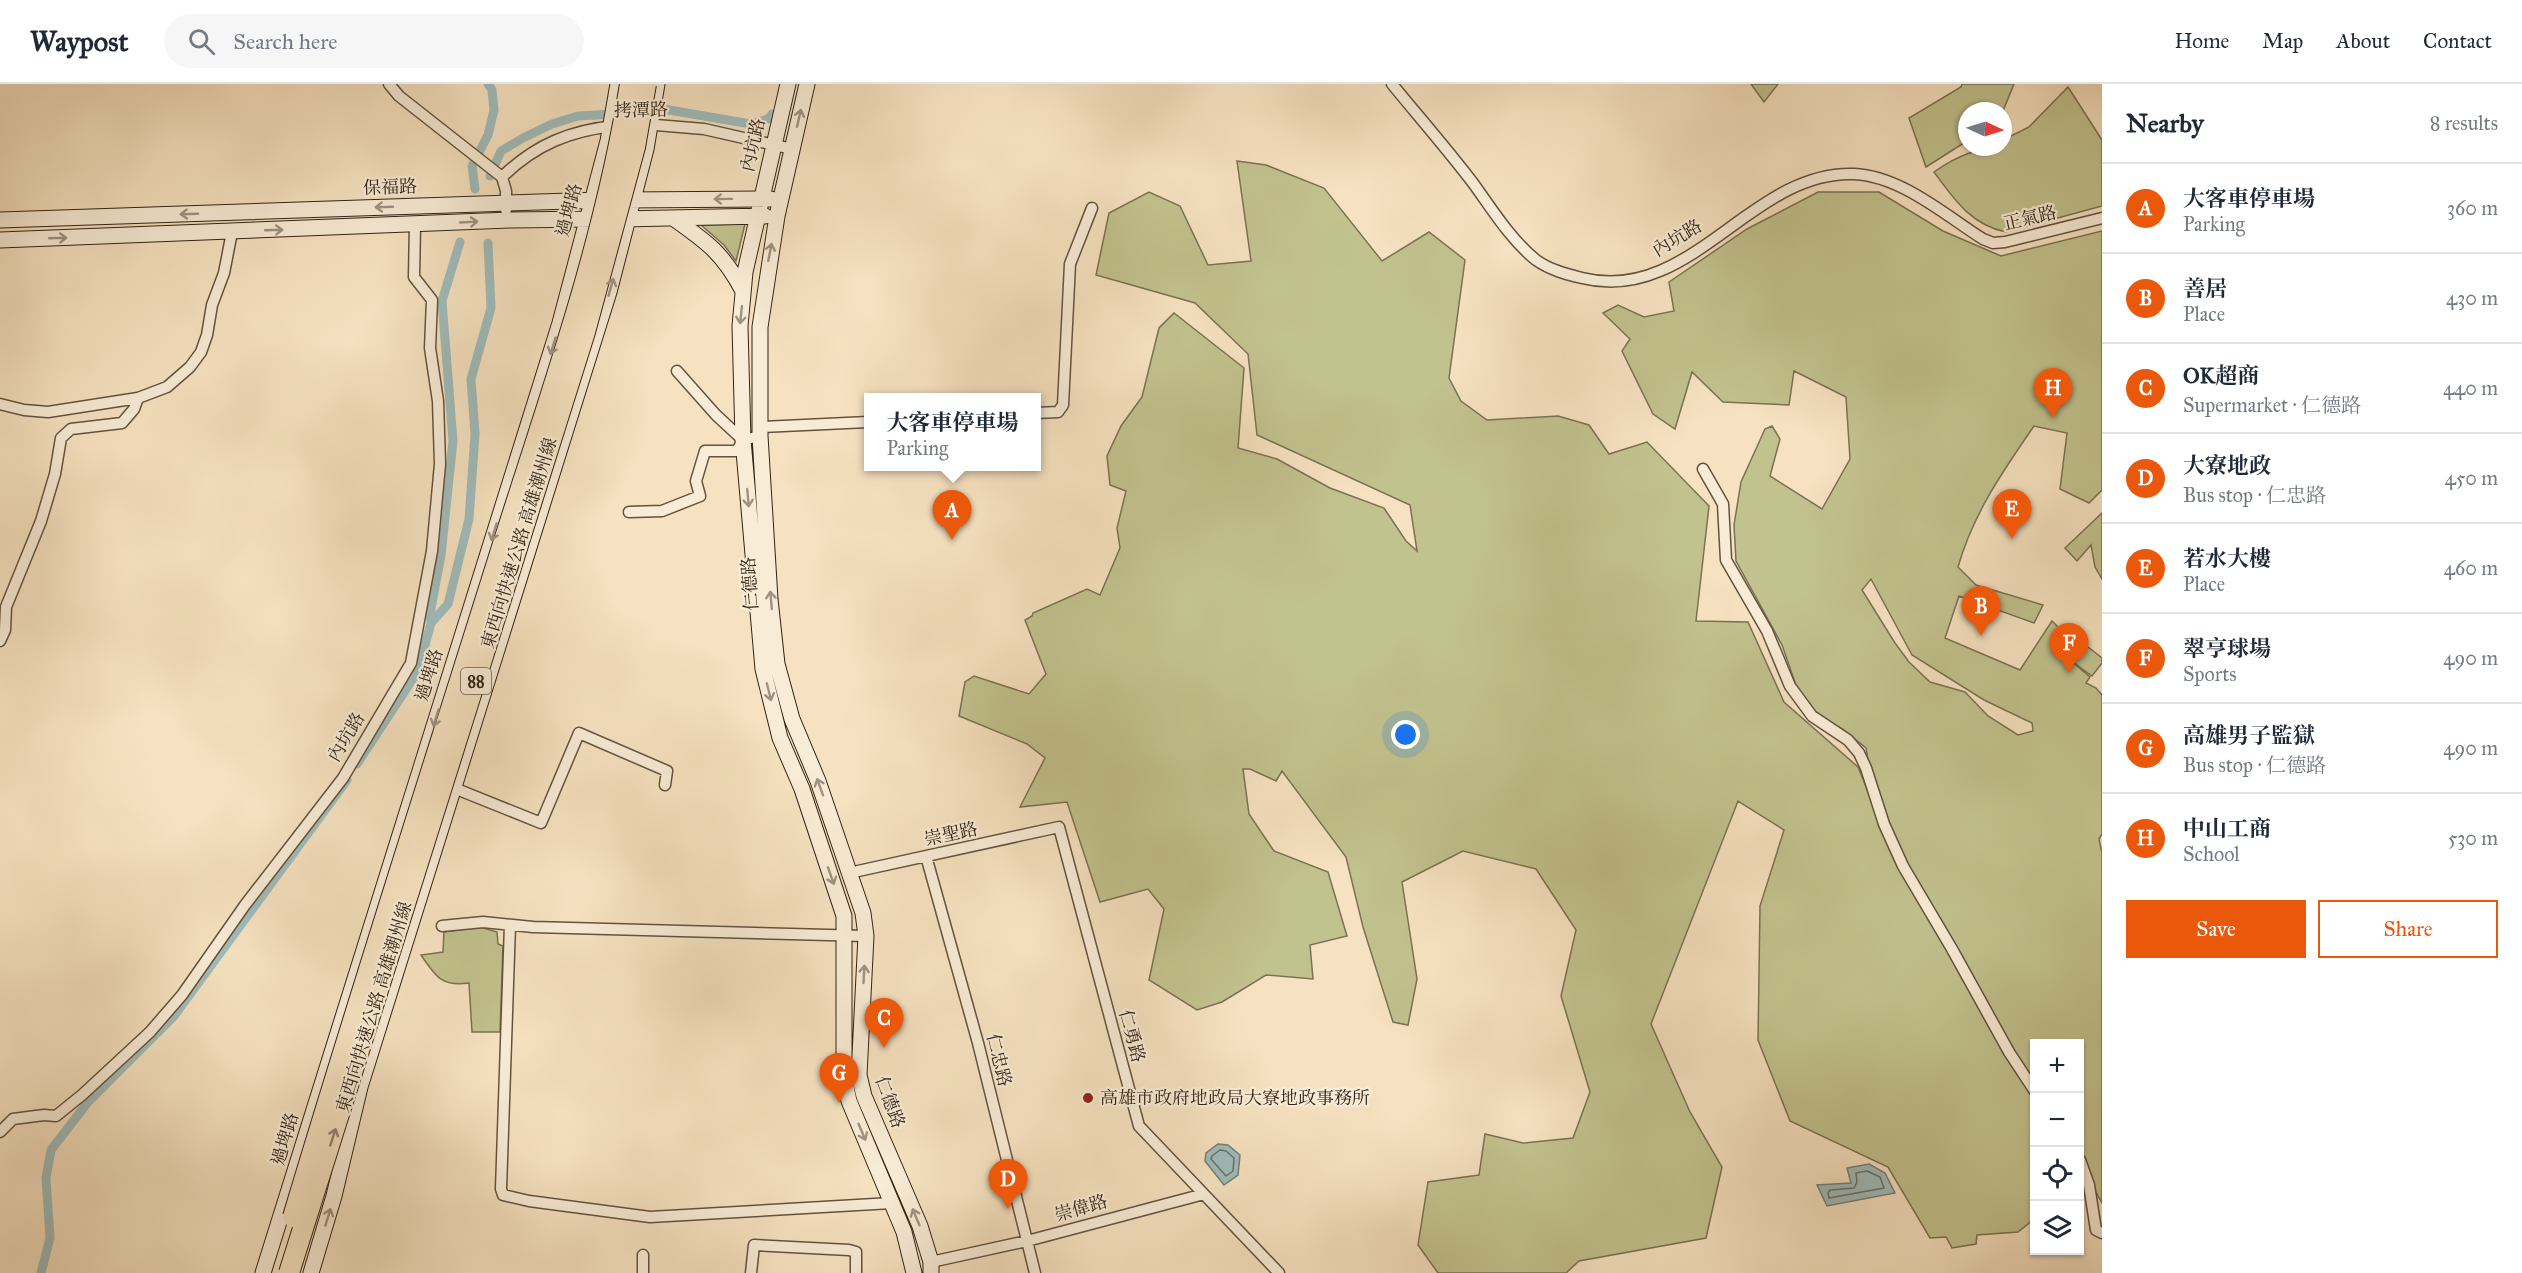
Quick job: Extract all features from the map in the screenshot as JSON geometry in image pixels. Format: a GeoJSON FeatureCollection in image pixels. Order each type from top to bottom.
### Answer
{"type":"FeatureCollection","features":[{"type":"Feature","properties":{"kind":"highway","name":"東西向快速公路 高雄潮州線"},"geometry":{"type":"LineString","coordinates":[[289,1273],[585,332],[653,86]]}},
{"type":"Feature","properties":{"kind":"highway","name":"東西向快速公路 高雄潮州線"},"geometry":{"type":"LineString","coordinates":[[277,1273],[335,1079],[572,327],[621,143],[621,87]]}},
{"type":"Feature","properties":{"kind":"street"},"geometry":{"type":"LineString","coordinates":[[389,84],[399,96],[500,175],[506,191],[506,220]]}},
{"type":"Feature","properties":{"kind":"street","name":"內坑路"},"geometry":{"type":"LineString","coordinates":[[757,216],[788,84]]}},
{"type":"Feature","properties":{"kind":"street"},"geometry":{"type":"LineString","coordinates":[[0,240],[506,220],[777,216],[806,89],[818,84]]}},
{"type":"Feature","properties":{"kind":"street","name":"內坑路"},"geometry":{"type":"LineString","coordinates":[[1392,84],[1524,249],[1555,271],[1594,281],[1620,282],[1645,277],[1672,266],[1788,190],[1810,179],[1856,174],[1879,178],[1908,191]]}},
{"type":"Feature","properties":{"kind":"street"},"geometry":{"type":"LineString","coordinates":[[311,1273],[334,1196],[360,1087],[609,292],[634,200],[651,121],[653,86]]}},
{"type":"Feature","properties":{"kind":"street","name":"過埤路"},"geometry":{"type":"LineString","coordinates":[[263,1273],[560,323],[621,87]]}},
{"type":"Feature","properties":{"kind":"street","name":"拷潭路"},"geometry":{"type":"LineString","coordinates":[[500,175],[526,157],[566,135],[610,124],[651,121],[704,129],[792,149]]}},
{"type":"Feature","properties":{"kind":"street","name":"正氣路"},"geometry":{"type":"LineString","coordinates":[[1908,191],[1983,239],[1993,243],[2102,218]]}},
{"type":"Feature","properties":{"kind":"street","name":"保福路"},"geometry":{"type":"LineString","coordinates":[[0,220],[592,200],[782,199]]}},
{"type":"Feature","properties":{"kind":"street"},"geometry":{"type":"LineString","coordinates":[[1041,413],[1058,412],[1063,405],[1070,264],[1092,208]]}},
{"type":"Feature","properties":{"kind":"street","name":"仁德路"},"geometry":{"type":"LineString","coordinates":[[757,216],[743,291],[740,326],[743,440],[763,669],[780,738],[802,789],[844,916],[846,935],[844,1077],[849,1101],[904,1232],[914,1273]]}},
{"type":"Feature","properties":{"kind":"street","name":"仁德路"},"geometry":{"type":"LineString","coordinates":[[777,216],[760,327],[760,431],[777,664],[792,719],[818,781],[864,913],[866,936],[859,1075],[864,1096],[920,1226],[931,1268]]}},
{"type":"Feature","properties":{"kind":"street"},"geometry":{"type":"LineString","coordinates":[[673,218],[709,243],[724,258],[743,291]]}},
{"type":"Feature","properties":{"kind":"street","name":"內坑路"},"geometry":{"type":"LineString","coordinates":[[0,1132],[13,1119],[44,1114],[56,1116],[150,1032],[182,995],[245,905],[344,778],[411,663],[432,551],[440,464],[438,401],[430,348],[432,300],[414,277],[415,225]]}},
{"type":"Feature","properties":{"kind":"street"},"geometry":{"type":"LineString","coordinates":[[0,404],[24,410],[48,412],[138,398],[167,387],[190,367],[201,352],[207,335],[212,305],[224,273],[232,232]]}},
{"type":"Feature","properties":{"kind":"street"},"geometry":{"type":"LineString","coordinates":[[678,371],[716,414],[743,440]]}},
{"type":"Feature","properties":{"kind":"street"},"geometry":{"type":"LineString","coordinates":[[0,642],[5,630],[6,607],[41,520],[55,474],[61,438],[71,429],[122,423],[134,409],[138,398]]}},
{"type":"Feature","properties":{"kind":"street"},"geometry":{"type":"LineString","coordinates":[[629,512],[662,511],[700,496],[696,481],[705,451],[737,451],[743,440],[760,431],[864,422]]}},
{"type":"Feature","properties":{"kind":"street"},"geometry":{"type":"LineString","coordinates":[[1703,469],[1723,504],[1726,560],[1767,631],[1790,686],[1812,716],[1848,740],[1859,753],[1884,824],[1903,866],[2009,1052],[2030,1084]]}},
{"type":"Feature","properties":{"kind":"street"},"geometry":{"type":"LineString","coordinates":[[454,788],[542,823],[579,733],[667,771],[665,785]]}},
{"type":"Feature","properties":{"kind":"street","name":"崇聖路"},"geometry":{"type":"LineString","coordinates":[[849,873],[1059,827]]}},
{"type":"Feature","properties":{"kind":"street","name":"仁勇路"},"geometry":{"type":"LineString","coordinates":[[1059,827],[1139,1125],[1279,1273]]}},
{"type":"Feature","properties":{"kind":"street","name":"仁忠路"},"geometry":{"type":"LineString","coordinates":[[926,856],[978,1043],[1035,1273]]}},
{"type":"Feature","properties":{"kind":"street"},"geometry":{"type":"LineString","coordinates":[[442,926],[483,922],[510,925],[866,936]]}},
{"type":"Feature","properties":{"kind":"street"},"geometry":{"type":"LineString","coordinates":[[510,925],[501,1189],[503,1195],[529,1201],[650,1217],[892,1203]]}},
{"type":"Feature","properties":{"kind":"street"},"geometry":{"type":"LineString","coordinates":[[2084,1172],[2089,1185],[2096,1230],[2102,1233]]}},
{"type":"Feature","properties":{"kind":"street","name":"崇偉路"},"geometry":{"type":"LineString","coordinates":[[931,1268],[1027,1240],[1204,1194]]}},
{"type":"Feature","properties":{"kind":"street"},"geometry":{"type":"LineString","coordinates":[[751,1273],[754,1245],[849,1250],[856,1252],[856,1273]]}},
{"type":"Feature","properties":{"kind":"street"},"geometry":{"type":"LineString","coordinates":[[643,1255],[643,1273]]}},
{"type":"Feature","properties":{"kind":"green space"},"geometry":{"type":"Polygon","coordinates":[[[1751,84],[1778,84],[1764,102],[1751,84]]]}},
{"type":"Feature","properties":{"kind":"green space"},"geometry":{"type":"Polygon","coordinates":[[[1962,84],[2014,84],[2007,102],[1958,102],[1958,147],[1926,167],[1909,118],[1961,87],[1962,84]]]}},
{"type":"Feature","properties":{"kind":"green space"},"geometry":{"type":"Polygon","coordinates":[[[2068,87],[2102,140],[2102,206],[2006,232],[1994,229],[1964,210],[1934,172],[1963,156],[2012,156],[2012,136],[2029,127],[2068,87]]]}},
{"type":"Feature","properties":{"kind":"green space"},"geometry":{"type":"Polygon","coordinates":[[[1237,161],[1266,165],[1324,188],[1382,261],[1429,232],[1465,260],[1449,378],[1461,401],[1487,420],[1558,416],[1589,425],[1609,454],[1647,442],[1709,506],[1696,621],[1748,622],[1784,702],[1858,767],[1876,811],[1866,748],[1841,728],[1815,719],[1799,694],[1782,645],[1736,561],[1734,525],[1741,482],[1765,429],[1772,426],[1780,439],[1770,476],[1822,509],[1850,459],[1846,397],[1794,371],[1789,405],[1723,402],[1692,372],[1675,429],[1653,414],[1622,351],[1630,339],[1603,313],[1618,305],[1644,317],[1674,311],[1669,282],[1747,229],[1818,192],[1879,192],[1943,231],[2001,256],[2102,231],[2102,490],[2089,503],[2060,489],[2067,433],[2034,426],[2000,476],[1980,511],[1958,567],[1976,585],[2043,605],[2034,623],[1959,596],[1945,638],[2020,670],[2052,621],[2070,639],[2069,643],[2074,636],[2102,658],[2102,663],[2092,676],[2065,656],[2090,677],[2086,683],[2096,688],[2102,695],[2102,834],[2099,839],[2102,853],[2102,1203],[2094,1189],[2084,1186],[2084,1039],[2030,1039],[2030,1222],[2018,1232],[1977,1235],[1976,1244],[1952,1248],[1946,1237],[1930,1238],[1888,1167],[1790,1121],[1758,1040],[1760,906],[1784,830],[1738,801],[1651,1024],[1690,1112],[1722,1167],[1706,1238],[1579,1261],[1566,1273],[1438,1273],[1418,1245],[1428,1182],[1479,1175],[1485,1134],[1523,1143],[1573,1138],[1590,1092],[1561,996],[1576,930],[1536,869],[1463,851],[1402,882],[1417,979],[1408,1025],[1393,1022],[1363,927],[1346,857],[1282,771],[1276,781],[1250,769],[1243,769],[1249,814],[1274,851],[1328,872],[1347,936],[1310,945],[1313,979],[1266,975],[1222,1002],[1197,1010],[1149,980],[1164,909],[1148,889],[1100,902],[1067,802],[1020,807],[1045,758],[1027,744],[959,716],[965,682],[974,676],[1029,694],[1046,674],[1025,620],[1033,613],[1087,589],[1100,595],[1120,548],[1117,528],[1126,491],[1110,485],[1107,456],[1121,426],[1142,397],[1159,328],[1174,313],[1244,368],[1238,448],[1277,459],[1330,488],[1384,508],[1406,541],[1417,551],[1410,505],[1257,435],[1248,354],[1195,303],[1096,275],[1109,213],[1149,192],[1180,206],[1208,265],[1251,261],[1237,161]],[[1871,579],[1862,590],[1909,662],[1930,682],[1965,692],[1988,716],[2018,735],[2033,731],[2032,723],[1984,700],[1912,655],[1871,579]]]}},
{"type":"Feature","properties":{"kind":"green space"},"geometry":{"type":"Polygon","coordinates":[[[745,224],[736,261],[724,245],[701,225],[745,224]]]}},
{"type":"Feature","properties":{"kind":"green space"},"geometry":{"type":"Polygon","coordinates":[[[2102,513],[2102,579],[2095,567],[2091,545],[2077,561],[2065,548],[2102,513]]]}},
{"type":"Feature","properties":{"kind":"green space"},"geometry":{"type":"Polygon","coordinates":[[[480,927],[497,932],[498,944],[503,946],[500,1032],[472,1032],[469,983],[452,983],[440,979],[421,955],[443,952],[444,932],[480,927]]]}},
{"type":"Feature","properties":{"kind":"water"},"geometry":{"type":"Polygon","coordinates":[[[1218,1144],[1228,1145],[1240,1155],[1238,1175],[1224,1185],[1205,1161],[1206,1153],[1218,1144]]]}},
{"type":"Feature","properties":{"kind":"water"},"geometry":{"type":"Polygon","coordinates":[[[1869,1164],[1885,1173],[1895,1193],[1827,1206],[1817,1185],[1851,1183],[1847,1168],[1869,1164]]]}},
{"type":"Feature","properties":{"kind":"waterway"},"geometry":{"type":"LineString","coordinates":[[475,189],[472,166],[488,135],[494,110],[492,90],[488,84]]}},
{"type":"Feature","properties":{"kind":"waterway"},"geometry":{"type":"LineString","coordinates":[[650,111],[663,109],[751,124],[768,119],[772,114]]}},
{"type":"Feature","properties":{"kind":"waterway"},"geometry":{"type":"LineString","coordinates":[[490,176],[501,151],[523,138],[552,124],[578,116],[615,114]]}},
{"type":"Feature","properties":{"kind":"waterway"},"geometry":{"type":"LineString","coordinates":[[357,764],[418,671],[431,623],[430,614],[441,555],[453,441],[442,301],[460,242]]}},
{"type":"Feature","properties":{"kind":"waterway"},"geometry":{"type":"LineString","coordinates":[[431,623],[448,604],[469,519],[475,434],[471,379],[491,308],[488,243]]}},
{"type":"Feature","properties":{"kind":"waterway"},"geometry":{"type":"LineString","coordinates":[[41,1273],[50,1238],[46,1178],[51,1150],[88,1102],[174,1016],[347,780]]}},
{"type":"Feature","properties":{"kind":"place","name":"中山工商"},"geometry":{"type":"Point","coordinates":[2053,418]}},
{"type":"Feature","properties":{"kind":"place","name":"若水大樓"},"geometry":{"type":"Point","coordinates":[2012,539]}},
{"type":"Feature","properties":{"kind":"place","name":"大客車停車場"},"geometry":{"type":"Point","coordinates":[952,540]}},
{"type":"Feature","properties":{"kind":"place","name":"善居"},"geometry":{"type":"Point","coordinates":[1981,636]}},
{"type":"Feature","properties":{"kind":"place","name":"翠亨球場"},"geometry":{"type":"Point","coordinates":[2069,673]}},
{"type":"Feature","properties":{"kind":"place","name":"OK超商"},"geometry":{"type":"Point","coordinates":[884,1048]}},
{"type":"Feature","properties":{"kind":"place","name":"高雄市政府地政局大寮地政事務所"},"geometry":{"type":"Point","coordinates":[1088,1098]}},
{"type":"Feature","properties":{"kind":"place","name":"高雄男子監獄"},"geometry":{"type":"Point","coordinates":[839,1103]}},
{"type":"Feature","properties":{"kind":"place","name":"大寮地政"},"geometry":{"type":"Point","coordinates":[1008,1209]}}]}
